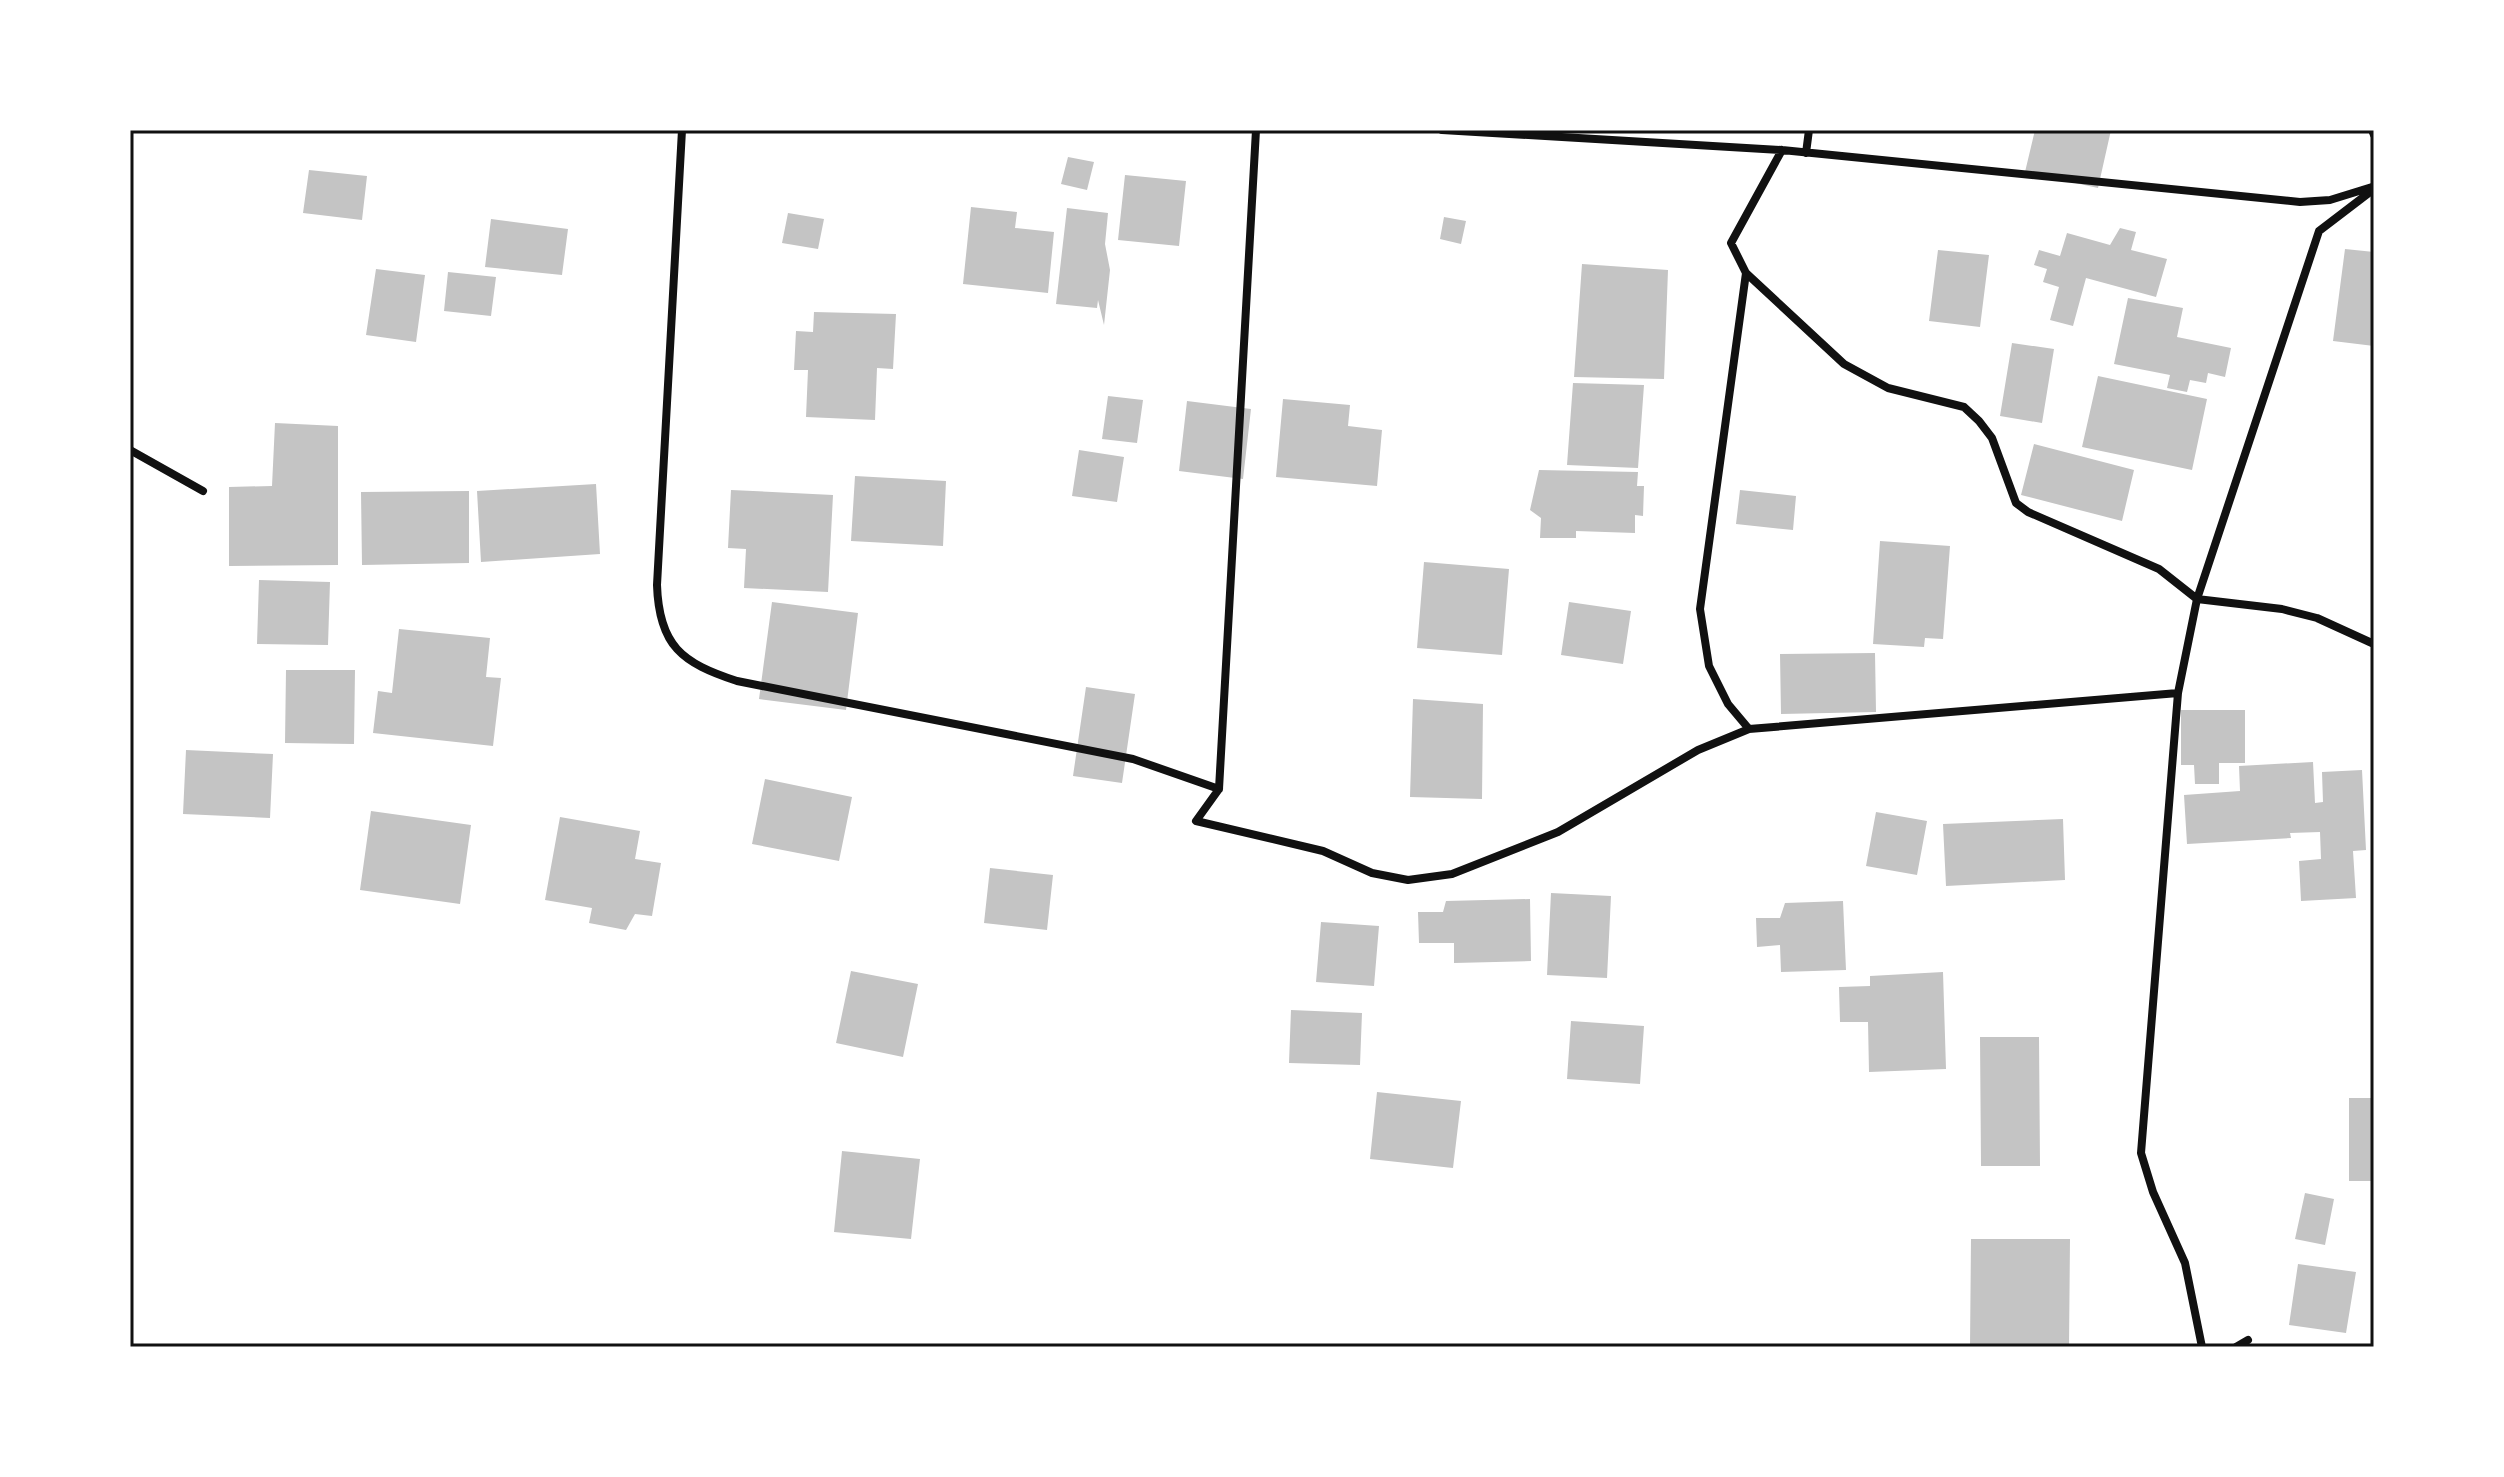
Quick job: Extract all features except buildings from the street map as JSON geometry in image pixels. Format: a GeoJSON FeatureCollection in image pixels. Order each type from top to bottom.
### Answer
{"type":"FeatureCollection","features":[{"type":"Feature","properties":{"kind":"street"},"geometry":{"type":"LineString","coordinates":[[682,130],[657,585],[658,611],[672,647],[700,669],[737,681],[1133,759],[1219,789]]}},
{"type":"Feature","properties":{"kind":"street"},"geometry":{"type":"LineString","coordinates":[[1256,130],[1219,789],[1196,821],[1291,842],[1372,873],[1408,880],[1452,874],[1558,832],[1698,750],[1749,729],[2178,693]]}},
{"type":"Feature","properties":{"kind":"street"},"geometry":{"type":"LineString","coordinates":[[1442,130],[1782,150],[2300,202],[2330,200],[2374,187]]}},
{"type":"Feature","properties":{"kind":"street"},"geometry":{"type":"LineString","coordinates":[[1806,153],[1809,130]]}},
{"type":"Feature","properties":{"kind":"street"},"geometry":{"type":"LineString","coordinates":[[1782,150],[1731,243],[1746,273],[1844,364],[1888,388],[1964,407],[1992,438],[2009,489],[2016,503],[2028,512],[2159,569],[2197,599],[2282,609],[2317,618],[2374,644]]}},
{"type":"Feature","properties":{"kind":"street"},"geometry":{"type":"LineString","coordinates":[[2202,1347],[2185,1263],[2148,1181],[2141,1153],[2178,693],[2197,599],[2319,231],[2374,187]]}},
{"type":"Feature","properties":{"kind":"street"},"geometry":{"type":"LineString","coordinates":[[1746,273],[1700,609],[1709,666],[1728,704],[1749,729]]}},
{"type":"Feature","properties":{"kind":"street"},"geometry":{"type":"LineString","coordinates":[[130,450],[203,491]]}},
{"type":"Feature","properties":{"kind":"street"},"geometry":{"type":"LineString","coordinates":[[2236,1347],[2248,1340]]}}]}
